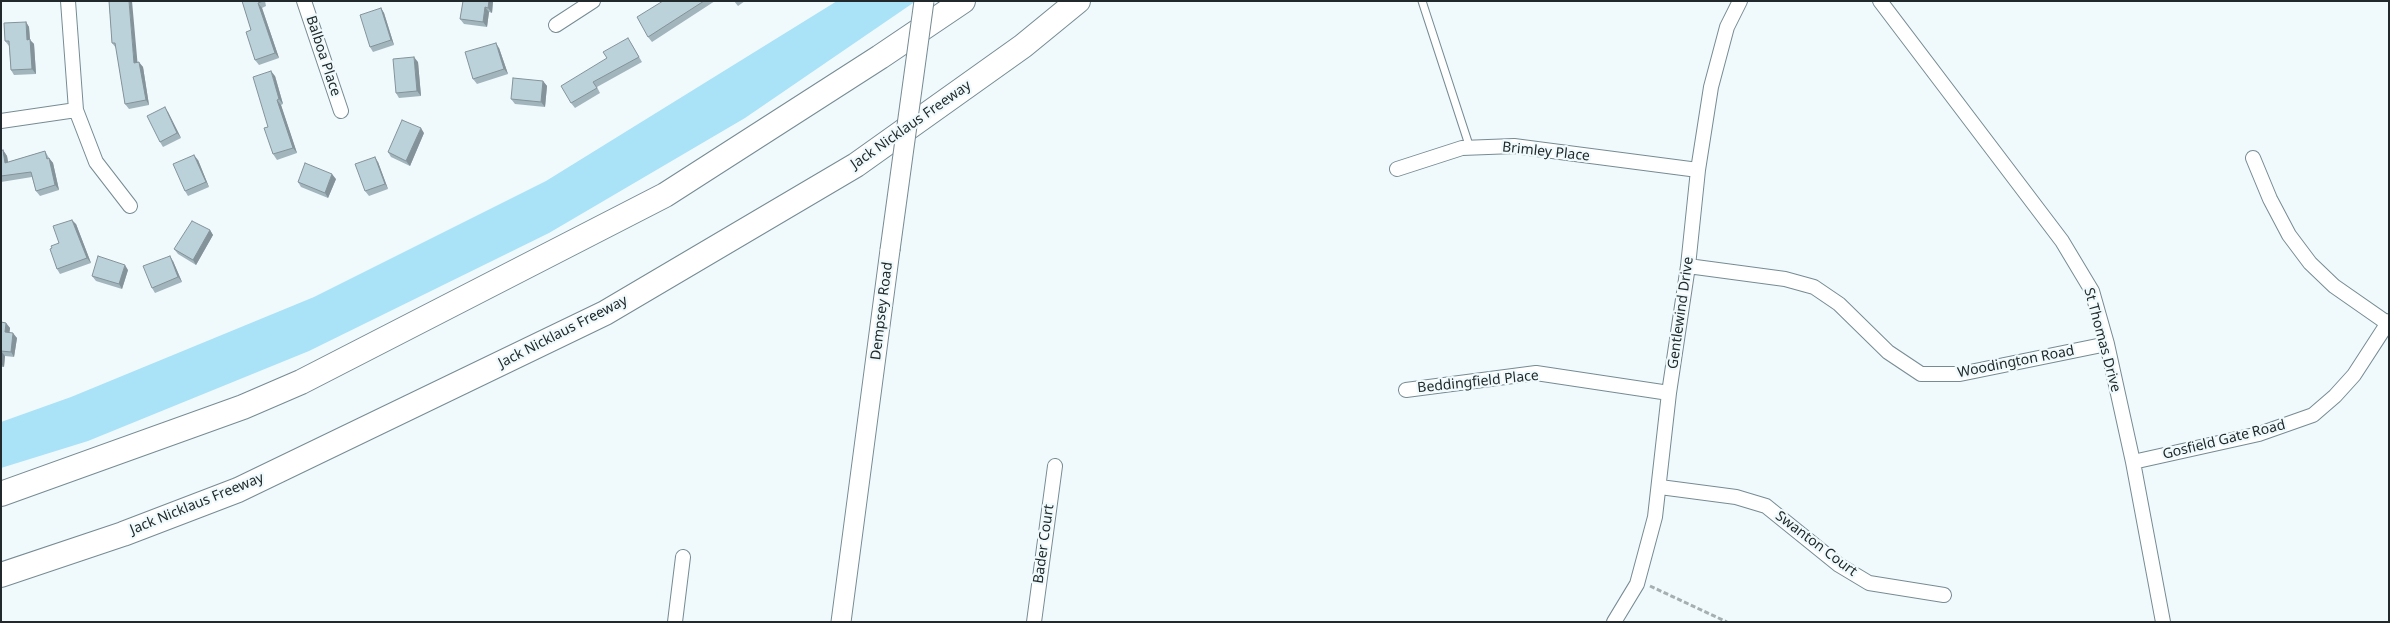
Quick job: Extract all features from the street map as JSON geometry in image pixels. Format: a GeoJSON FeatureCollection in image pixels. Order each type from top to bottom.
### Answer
{"type":"FeatureCollection","features":[{"type":"Feature","properties":{"kind":"highway"},"geometry":{"type":"LineString","coordinates":[[1,494],[244,407],[301,382],[665,195],[880,57],[963,1]]}},
{"type":"Feature","properties":{"kind":"highway","name":"Jack Nicklaus Freeway"},"geometry":{"type":"LineString","coordinates":[[1,575],[123,534],[238,490],[605,313],[856,165],[1023,46],[1078,1]]}},
{"type":"Feature","properties":{"kind":"main road","name":"Dempsey Road"},"geometry":{"type":"LineString","coordinates":[[841,622],[924,1]]}},
{"type":"Feature","properties":{"kind":"street"},"geometry":{"type":"LineString","coordinates":[[68,1],[76,110],[96,162],[130,206]]}},
{"type":"Feature","properties":{"kind":"street","name":"Balboa Place"},"geometry":{"type":"LineString","coordinates":[[304,1],[341,111]]}},
{"type":"Feature","properties":{"kind":"street"},"geometry":{"type":"LineString","coordinates":[[556,25],[593,1]]}},
{"type":"Feature","properties":{"kind":"street","name":"Gentlewind Drive"},"geometry":{"type":"LineString","coordinates":[[1614,622],[1637,584],[1648,550],[1660,487],[1698,170],[1711,87],[1727,26],[1740,1]]}},
{"type":"Feature","properties":{"kind":"street","name":"St Thomas Drive"},"geometry":{"type":"LineString","coordinates":[[1880,1],[2062,241],[2092,290],[2107,344],[2163,622]]}},
{"type":"Feature","properties":{"kind":"street"},"geometry":{"type":"LineString","coordinates":[[1,121],[76,110]]}},
{"type":"Feature","properties":{"kind":"street","name":"Brimley Place"},"geometry":{"type":"LineString","coordinates":[[1397,169],[1462,148],[1514,146],[1698,170]]}},
{"type":"Feature","properties":{"kind":"street"},"geometry":{"type":"LineString","coordinates":[[2253,158],[2270,199],[2289,235],[2310,263],[2334,286],[2388,322]]}},
{"type":"Feature","properties":{"kind":"street","name":"Woodington Road"},"geometry":{"type":"LineString","coordinates":[[1688,266],[1785,279],[1814,288],[1839,304],[1888,352],[1921,374],[1960,374],[2107,344]]}},
{"type":"Feature","properties":{"kind":"street","name":"Gosfield Gate Road"},"geometry":{"type":"LineString","coordinates":[[2132,462],[2259,434],[2313,415],[2335,396],[2354,375],[2388,322]]}},
{"type":"Feature","properties":{"kind":"street","name":"Beddingfield Place"},"geometry":{"type":"LineString","coordinates":[[1406,390],[1536,373],[1670,393]]}},
{"type":"Feature","properties":{"kind":"street","name":"Bader Court"},"geometry":{"type":"LineString","coordinates":[[1034,622],[1055,466]]}},
{"type":"Feature","properties":{"kind":"street","name":"Swanton Court"},"geometry":{"type":"LineString","coordinates":[[1660,487],[1736,497],[1766,506],[1839,565],[1869,583],[1944,595]]}},
{"type":"Feature","properties":{"kind":"street"},"geometry":{"type":"LineString","coordinates":[[675,622],[683,557]]}},
{"type":"Feature","properties":{"kind":"lane"},"geometry":{"type":"LineString","coordinates":[[1422,1],[1470,148]]}},
{"type":"Feature","properties":{"kind":"path"},"geometry":{"type":"LineString","coordinates":[[1637,584],[1652,587],[1727,622]]}},
{"type":"Feature","properties":{"kind":"shaded area"},"geometry":{"type":"Polygon","coordinates":[[[837,1],[916,1],[745,118],[549,233],[309,351],[88,441],[1,468],[1,422],[71,397],[314,297],[546,181],[837,1]]]}},
{"type":"Feature","properties":{"kind":"building"},"geometry":{"type":"Polygon","coordinates":[[[109,1],[129,1],[134,63],[139,62],[146,100],[125,104],[115,43],[112,43],[109,1]]]}},
{"type":"Feature","properties":{"kind":"building"},"geometry":{"type":"Polygon","coordinates":[[[242,1],[263,1],[258,3],[275,53],[255,60],[246,32],[251,30],[242,1]]]}},
{"type":"Feature","properties":{"kind":"building"},"geometry":{"type":"Polygon","coordinates":[[[463,1],[489,1],[488,8],[485,7],[483,22],[460,19],[463,1]]]}},
{"type":"Feature","properties":{"kind":"building"},"geometry":{"type":"Polygon","coordinates":[[[663,1],[704,1],[648,37],[637,17],[663,1]]]}},
{"type":"Feature","properties":{"kind":"building"},"geometry":{"type":"Polygon","coordinates":[[[381,8],[391,40],[370,47],[360,15],[381,8]]]}},
{"type":"Feature","properties":{"kind":"building"},"geometry":{"type":"Polygon","coordinates":[[[26,22],[27,40],[30,39],[32,69],[11,70],[9,41],[5,41],[4,23],[26,22]]]}},
{"type":"Feature","properties":{"kind":"building"},"geometry":{"type":"Polygon","coordinates":[[[628,38],[639,57],[593,82],[597,88],[571,103],[561,86],[607,58],[603,52],[628,38]]]}},
{"type":"Feature","properties":{"kind":"building"},"geometry":{"type":"Polygon","coordinates":[[[496,43],[504,69],[473,79],[465,52],[496,43]]]}},
{"type":"Feature","properties":{"kind":"building"},"geometry":{"type":"Polygon","coordinates":[[[414,57],[417,91],[396,93],[393,59],[414,57]]]}},
{"type":"Feature","properties":{"kind":"building"},"geometry":{"type":"Polygon","coordinates":[[[271,71],[279,99],[277,100],[293,148],[273,154],[264,128],[268,127],[253,77],[271,71]]]}},
{"type":"Feature","properties":{"kind":"building"},"geometry":{"type":"Polygon","coordinates":[[[513,78],[543,81],[541,102],[511,99],[513,78]]]}},
{"type":"Feature","properties":{"kind":"building"},"geometry":{"type":"Polygon","coordinates":[[[165,107],[177,133],[160,142],[147,116],[165,107]]]}},
{"type":"Feature","properties":{"kind":"building"},"geometry":{"type":"Polygon","coordinates":[[[402,120],[421,128],[406,161],[388,152],[402,120]]]}},
{"type":"Feature","properties":{"kind":"building"},"geometry":{"type":"Polygon","coordinates":[[[3,150],[5,163],[45,151],[47,159],[49,158],[55,185],[36,191],[31,172],[1,176],[1,151],[3,150]]]}},
{"type":"Feature","properties":{"kind":"building"},"geometry":{"type":"Polygon","coordinates":[[[194,155],[206,182],[185,191],[173,164],[194,155]]]}},
{"type":"Feature","properties":{"kind":"building"},"geometry":{"type":"Polygon","coordinates":[[[375,157],[385,184],[365,191],[355,164],[375,157]]]}},
{"type":"Feature","properties":{"kind":"building"},"geometry":{"type":"Polygon","coordinates":[[[305,163],[332,174],[325,193],[298,182],[305,163]]]}},
{"type":"Feature","properties":{"kind":"building"},"geometry":{"type":"Polygon","coordinates":[[[72,220],[87,258],[57,269],[50,249],[52,248],[51,246],[59,243],[53,226],[72,220]]]}},
{"type":"Feature","properties":{"kind":"building"},"geometry":{"type":"Polygon","coordinates":[[[192,221],[210,230],[193,260],[174,249],[192,221]]]}},
{"type":"Feature","properties":{"kind":"building"},"geometry":{"type":"Polygon","coordinates":[[[98,256],[125,265],[119,284],[92,276],[98,256]]]}},
{"type":"Feature","properties":{"kind":"building"},"geometry":{"type":"Polygon","coordinates":[[[170,256],[178,277],[152,288],[143,266],[170,256]]]}},
{"type":"Feature","properties":{"kind":"building"},"geometry":{"type":"Polygon","coordinates":[[[1,322],[6,323],[5,332],[13,333],[11,352],[1,351],[1,322]]]}}]}
